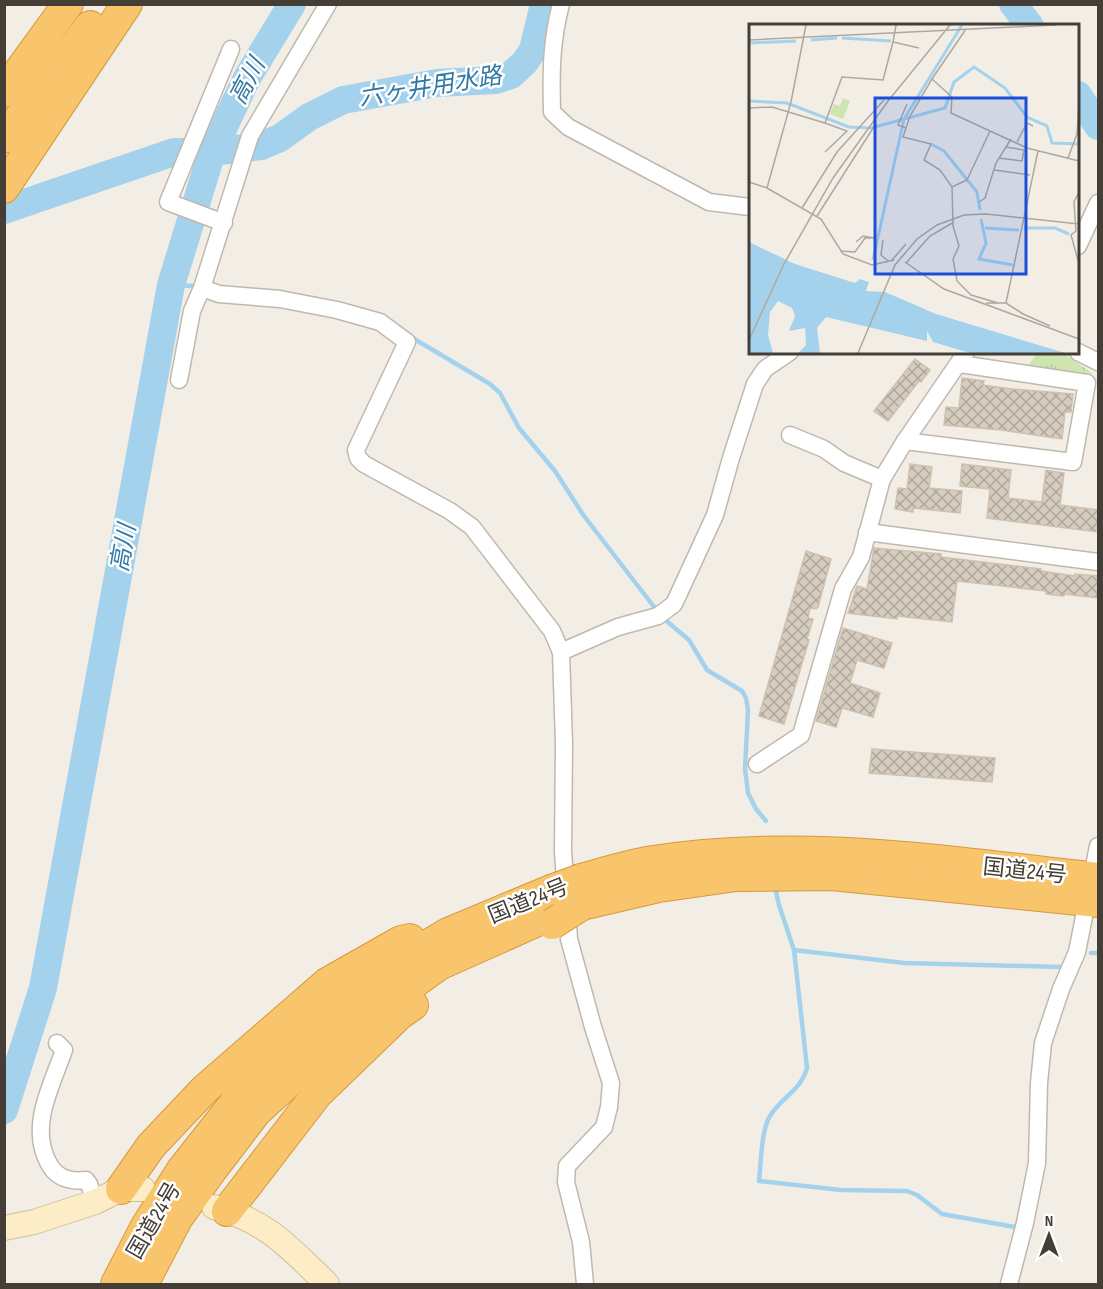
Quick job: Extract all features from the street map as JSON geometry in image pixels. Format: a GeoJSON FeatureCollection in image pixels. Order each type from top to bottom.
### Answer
{"type":"FeatureCollection","features":[{"type":"Feature","properties":{"kind":"highway"},"geometry":{"type":"LineString","coordinates":[[4,138],[107,4]]}},
{"type":"Feature","properties":{"kind":"highway"},"geometry":{"type":"LineString","coordinates":[[5,187],[126,4]]}},
{"type":"Feature","properties":{"kind":"highway"},"geometry":{"type":"LineString","coordinates":[[4,72],[65,9]]}},
{"type":"Feature","properties":{"kind":"highway"},"geometry":{"type":"LineString","coordinates":[[4,92],[65,9]]}},
{"type":"Feature","properties":{"kind":"highway","name":"国道24号"},"geometry":{"type":"LineString","coordinates":[[116,1284],[146,1226],[181,1171],[240,1096],[306,1032],[428,958],[480,954],[581,892],[659,887],[736,876],[832,875],[1094,890]]}},
{"type":"Feature","properties":{"kind":"highway","name":"国道24号"},"geometry":{"type":"LineString","coordinates":[[143,1284],[177,1219],[256,1112],[428,958],[448,933],[551,909]]}},
{"type":"Feature","properties":{"kind":"highway"},"geometry":{"type":"LineString","coordinates":[[120,1193],[151,1146],[205,1089],[327,984],[428,958]]}},
{"type":"Feature","properties":{"kind":"highway"},"geometry":{"type":"LineString","coordinates":[[220,1209],[317,1094],[400,1014],[428,958]]}},
{"type":"Feature","properties":{"kind":"main road"},"geometry":{"type":"LineString","coordinates":[[4,1228],[34,1222],[120,1193]]}},
{"type":"Feature","properties":{"kind":"main road"},"geometry":{"type":"LineString","coordinates":[[220,1209],[261,1224],[288,1246],[327,1284]]}},
{"type":"Feature","properties":{"kind":"street"},"geometry":{"type":"LineString","coordinates":[[179,380],[192,311],[202,288],[218,221],[250,136],[328,4]]}},
{"type":"Feature","properties":{"kind":"street"},"geometry":{"type":"LineString","coordinates":[[561,4],[554,29],[550,65],[552,112],[568,127],[709,202],[749,207]]}},
{"type":"Feature","properties":{"kind":"street"},"geometry":{"type":"LineString","coordinates":[[218,221],[168,202],[231,49]]}},
{"type":"Feature","properties":{"kind":"street"},"geometry":{"type":"LineString","coordinates":[[1079,242],[1098,203]]}},
{"type":"Feature","properties":{"kind":"street"},"geometry":{"type":"LineString","coordinates":[[202,288],[219,294],[280,299],[337,310],[380,322],[407,342],[356,450],[358,458],[364,464],[450,511],[472,527],[552,631],[561,652],[564,744],[563,851],[569,939],[611,1083],[604,1127],[567,1166],[566,1182],[581,1242],[585,1284]]}},
{"type":"Feature","properties":{"kind":"street"},"geometry":{"type":"LineString","coordinates":[[1079,353],[1098,362]]}},
{"type":"Feature","properties":{"kind":"street"},"geometry":{"type":"LineString","coordinates":[[561,652],[618,627],[660,615],[674,604],[715,515],[755,384],[765,369],[787,354]]}},
{"type":"Feature","properties":{"kind":"street"},"geometry":{"type":"LineString","coordinates":[[756,764],[801,735],[843,589],[861,557],[882,479],[905,441],[963,358],[1087,383],[1072,462],[905,441]]}},
{"type":"Feature","properties":{"kind":"street"},"geometry":{"type":"LineString","coordinates":[[790,435],[824,449],[844,463],[882,479]]}},
{"type":"Feature","properties":{"kind":"street"},"geometry":{"type":"LineString","coordinates":[[867,532],[1098,562]]}},
{"type":"Feature","properties":{"kind":"street"},"geometry":{"type":"LineString","coordinates":[[1009,1284],[1025,1223],[1037,1162],[1039,1083],[1043,1043],[1061,989],[1077,952],[1094,890],[1098,846]]}},
{"type":"Feature","properties":{"kind":"street"},"geometry":{"type":"LineString","coordinates":[[57,1043],[64,1050],[42,1113],[39,1137],[42,1151],[51,1169],[71,1182],[86,1180],[89,1184],[120,1193]]}},
{"type":"Feature","properties":{"kind":"green space"},"geometry":{"type":"Polygon","coordinates":[[[1036,354],[1064,354],[1093,374],[1028,366],[1036,354]]]}},
{"type":"Feature","properties":{"kind":"building"},"geometry":{"type":"Polygon","coordinates":[[[915,359],[930,370],[888,421],[874,411],[915,359]]]}},
{"type":"Feature","properties":{"kind":"building"},"geometry":{"type":"Polygon","coordinates":[[[962,378],[984,381],[983,385],[1073,394],[1071,412],[1065,412],[1062,439],[944,425],[946,407],[959,408],[962,378]]]}},
{"type":"Feature","properties":{"kind":"building"},"geometry":{"type":"Polygon","coordinates":[[[910,464],[932,467],[929,488],[962,491],[960,513],[913,508],[913,512],[895,509],[898,488],[907,489],[910,464]]]}},
{"type":"Feature","properties":{"kind":"building"},"geometry":{"type":"Polygon","coordinates":[[[962,464],[1011,470],[1008,498],[1042,502],[1046,470],[1064,473],[1060,505],[1098,510],[1098,532],[987,518],[990,489],[960,486],[962,464]]]}},
{"type":"Feature","properties":{"kind":"building"},"geometry":{"type":"Polygon","coordinates":[[[874,548],[941,554],[941,557],[1041,569],[1041,571],[1075,576],[1075,574],[1098,576],[1098,598],[1046,594],[1046,591],[957,581],[952,622],[848,613],[857,586],[867,589],[874,548]]]}},
{"type":"Feature","properties":{"kind":"building"},"geometry":{"type":"Polygon","coordinates":[[[806,551],[831,559],[818,607],[810,608],[808,618],[813,619],[807,639],[809,640],[784,724],[759,716],[806,551]]]}},
{"type":"Feature","properties":{"kind":"building"},"geometry":{"type":"Polygon","coordinates":[[[843,628],[892,643],[884,668],[857,660],[850,683],[880,693],[873,717],[842,708],[836,727],[816,721],[843,628]]]}},
{"type":"Feature","properties":{"kind":"building"},"geometry":{"type":"Polygon","coordinates":[[[872,749],[995,758],[992,782],[869,773],[872,749]]]}},
{"type":"Feature","properties":{"kind":"waterway","name":"高川"},"geometry":{"type":"LineString","coordinates":[[4,1110],[43,988],[171,285],[212,152],[247,78],[292,4]]}},
{"type":"Feature","properties":{"kind":"waterway","name":"六ヶ井用水路"},"geometry":{"type":"LineString","coordinates":[[4,210],[174,152],[212,152],[261,146],[280,138],[309,117],[343,100],[437,83],[496,80],[511,75],[525,62],[533,50],[544,4]]}},
{"type":"Feature","properties":{"kind":"waterway","name":"六ヶ井用水路"},"geometry":{"type":"LineString","coordinates":[[1013,4],[1028,24]]}},
{"type":"Feature","properties":{"kind":"waterway","name":"六ヶ井用水路"},"geometry":{"type":"LineString","coordinates":[[1079,97],[1098,126]]}},
{"type":"Feature","properties":{"kind":"waterway"},"geometry":{"type":"LineString","coordinates":[[171,285],[194,286]]}},
{"type":"Feature","properties":{"kind":"waterway"},"geometry":{"type":"LineString","coordinates":[[411,337],[490,384],[500,393],[519,428],[555,471],[584,516],[658,612]]}},
{"type":"Feature","properties":{"kind":"waterway"},"geometry":{"type":"LineString","coordinates":[[663,618],[689,640],[707,670],[742,691],[746,698],[748,710],[745,769],[748,793],[756,809],[766,821]]}},
{"type":"Feature","properties":{"kind":"waterway"},"geometry":{"type":"LineString","coordinates":[[775,887],[794,950],[807,1068],[796,1088],[767,1122],[763,1138],[759,1181],[841,1190],[907,1191],[917,1195],[942,1214],[1015,1227]]}},
{"type":"Feature","properties":{"kind":"waterway"},"geometry":{"type":"LineString","coordinates":[[794,950],[904,963],[1062,967]]}},
{"type":"Feature","properties":{"kind":"waterway"},"geometry":{"type":"LineString","coordinates":[[1091,953],[1098,953]]}}]}
